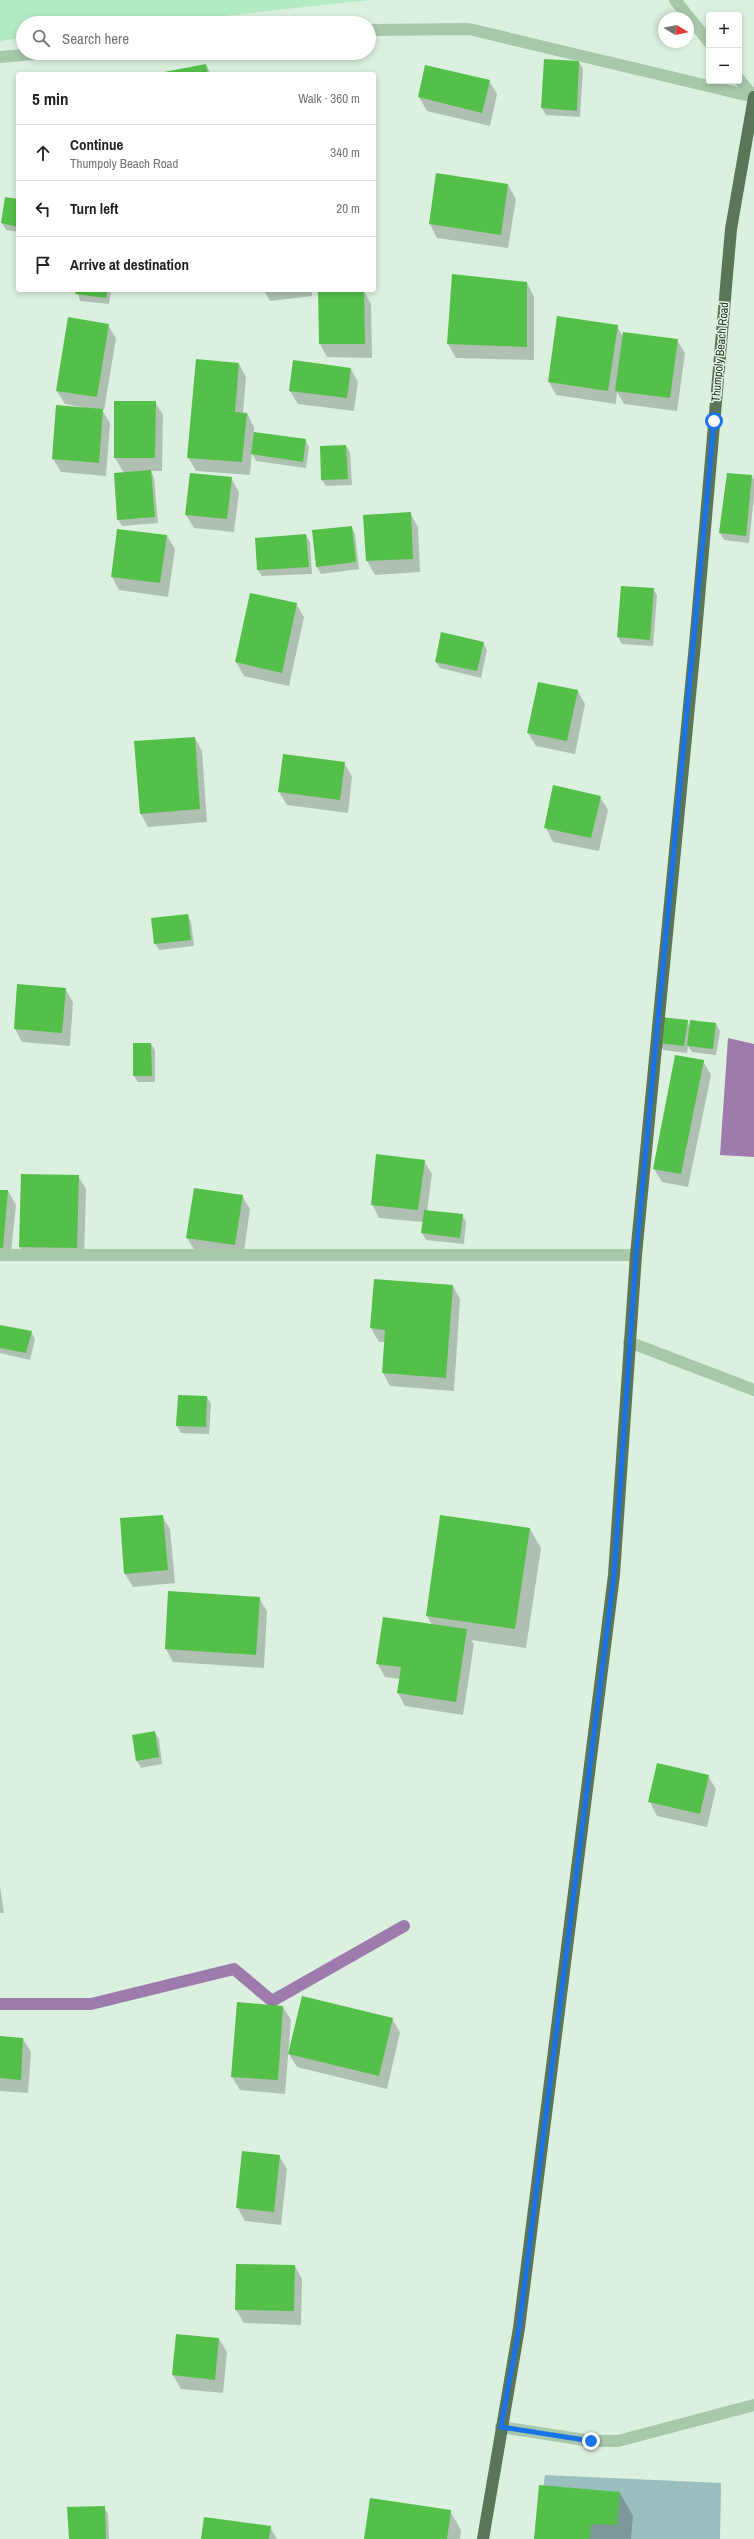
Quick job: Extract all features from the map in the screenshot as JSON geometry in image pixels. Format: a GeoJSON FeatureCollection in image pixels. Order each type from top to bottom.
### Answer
{"type":"FeatureCollection","features":[{"type":"Feature","properties":{"kind":"main road","name":"Thumpoly Beach Road"},"geometry":{"type":"LineString","coordinates":[[483,2539],[519,2328],[614,1575],[636,1255],[693,670],[731,229],[754,97]]}},
{"type":"Feature","properties":{"kind":"street"},"geometry":{"type":"LineString","coordinates":[[674,0],[706,38]]}},
{"type":"Feature","properties":{"kind":"street"},"geometry":{"type":"LineString","coordinates":[[376,30],[469,29],[754,97]]}},
{"type":"Feature","properties":{"kind":"street"},"geometry":{"type":"LineString","coordinates":[[0,57],[16,56]]}},
{"type":"Feature","properties":{"kind":"street"},"geometry":{"type":"LineString","coordinates":[[742,83],[754,97]]}},
{"type":"Feature","properties":{"kind":"street"},"geometry":{"type":"LineString","coordinates":[[0,1255],[636,1255]]}},
{"type":"Feature","properties":{"kind":"street"},"geometry":{"type":"LineString","coordinates":[[629,1342],[754,1390]]}},
{"type":"Feature","properties":{"kind":"street"},"geometry":{"type":"LineString","coordinates":[[501,2427],[591,2441],[618,2441],[754,2406]]}},
{"type":"Feature","properties":{"kind":"shaded area"},"geometry":{"type":"Polygon","coordinates":[[[728,1038],[754,1044],[754,1157],[720,1155],[728,1038]]]}},
{"type":"Feature","properties":{"kind":"shaded area"},"geometry":{"type":"Polygon","coordinates":[[[545,2475],[721,2483],[720,2539],[536,2539],[545,2475]]]}},
{"type":"Feature","properties":{"kind":"sand"},"geometry":{"type":"Polygon","coordinates":[[[0,0],[369,0],[223,16],[16,16],[16,39],[0,41],[0,0]]]}},
{"type":"Feature","properties":{"kind":"building"},"geometry":{"type":"Polygon","coordinates":[[[544,59],[579,61],[577,111],[541,108],[544,59]]]}},
{"type":"Feature","properties":{"kind":"building"},"geometry":{"type":"Polygon","coordinates":[[[206,64],[208,72],[164,72],[206,64]]]}},
{"type":"Feature","properties":{"kind":"building"},"geometry":{"type":"Polygon","coordinates":[[[425,65],[490,80],[482,113],[418,97],[425,65]]]}},
{"type":"Feature","properties":{"kind":"building"},"geometry":{"type":"Polygon","coordinates":[[[436,173],[508,184],[501,235],[429,224],[436,173]]]}},
{"type":"Feature","properties":{"kind":"building"},"geometry":{"type":"Polygon","coordinates":[[[5,197],[16,199],[16,227],[1,223],[5,197]]]}},
{"type":"Feature","properties":{"kind":"building"},"geometry":{"type":"Polygon","coordinates":[[[452,274],[527,282],[527,347],[447,344],[452,274]]]}},
{"type":"Feature","properties":{"kind":"building"},"geometry":{"type":"Polygon","coordinates":[[[76,292],[107,292],[106,298],[75,294],[76,292]]]}},
{"type":"Feature","properties":{"kind":"building"},"geometry":{"type":"Polygon","coordinates":[[[318,292],[364,292],[365,344],[319,344],[318,292]]]}},
{"type":"Feature","properties":{"kind":"building"},"geometry":{"type":"Polygon","coordinates":[[[557,316],[618,325],[608,391],[548,382],[557,316]]]}},
{"type":"Feature","properties":{"kind":"building"},"geometry":{"type":"Polygon","coordinates":[[[68,317],[109,324],[97,397],[56,391],[68,317]]]}},
{"type":"Feature","properties":{"kind":"building"},"geometry":{"type":"Polygon","coordinates":[[[623,332],[678,339],[670,398],[615,391],[623,332]]]}},
{"type":"Feature","properties":{"kind":"building"},"geometry":{"type":"Polygon","coordinates":[[[196,359],[239,363],[235,412],[247,413],[242,462],[187,458],[196,359]]]}},
{"type":"Feature","properties":{"kind":"building"},"geometry":{"type":"Polygon","coordinates":[[[293,360],[351,368],[347,398],[289,391],[293,360]]]}},
{"type":"Feature","properties":{"kind":"building"},"geometry":{"type":"Polygon","coordinates":[[[114,401],[156,401],[155,458],[114,458],[114,401]]]}},
{"type":"Feature","properties":{"kind":"building"},"geometry":{"type":"Polygon","coordinates":[[[56,405],[103,409],[99,463],[52,459],[56,405]]]}},
{"type":"Feature","properties":{"kind":"building"},"geometry":{"type":"Polygon","coordinates":[[[254,432],[306,439],[303,462],[251,454],[254,432]]]}},
{"type":"Feature","properties":{"kind":"building"},"geometry":{"type":"Polygon","coordinates":[[[346,445],[348,479],[321,480],[320,446],[346,445]]]}},
{"type":"Feature","properties":{"kind":"building"},"geometry":{"type":"Polygon","coordinates":[[[151,470],[155,517],[117,520],[114,473],[151,470]]]}},
{"type":"Feature","properties":{"kind":"building"},"geometry":{"type":"Polygon","coordinates":[[[190,473],[232,477],[227,519],[185,515],[190,473]]]}},
{"type":"Feature","properties":{"kind":"building"},"geometry":{"type":"Polygon","coordinates":[[[727,473],[752,475],[746,536],[719,533],[727,473]]]}},
{"type":"Feature","properties":{"kind":"building"},"geometry":{"type":"Polygon","coordinates":[[[411,512],[413,559],[366,561],[363,515],[411,512]]]}},
{"type":"Feature","properties":{"kind":"building"},"geometry":{"type":"Polygon","coordinates":[[[352,526],[356,562],[316,567],[312,530],[352,526]]]}},
{"type":"Feature","properties":{"kind":"building"},"geometry":{"type":"Polygon","coordinates":[[[117,529],[167,535],[160,583],[111,577],[117,529]]]}},
{"type":"Feature","properties":{"kind":"building"},"geometry":{"type":"Polygon","coordinates":[[[306,534],[309,567],[257,570],[255,538],[306,534]]]}},
{"type":"Feature","properties":{"kind":"building"},"geometry":{"type":"Polygon","coordinates":[[[621,586],[654,588],[650,640],[617,637],[621,586]]]}},
{"type":"Feature","properties":{"kind":"building"},"geometry":{"type":"Polygon","coordinates":[[[250,593],[297,603],[282,673],[235,662],[250,593]]]}},
{"type":"Feature","properties":{"kind":"building"},"geometry":{"type":"Polygon","coordinates":[[[441,632],[484,642],[477,671],[435,662],[441,632]]]}},
{"type":"Feature","properties":{"kind":"building"},"geometry":{"type":"Polygon","coordinates":[[[538,682],[578,690],[567,741],[527,733],[538,682]]]}},
{"type":"Feature","properties":{"kind":"building"},"geometry":{"type":"Polygon","coordinates":[[[195,737],[200,809],[140,814],[134,741],[195,737]]]}},
{"type":"Feature","properties":{"kind":"building"},"geometry":{"type":"Polygon","coordinates":[[[283,754],[345,762],[340,800],[278,792],[283,754]]]}},
{"type":"Feature","properties":{"kind":"building"},"geometry":{"type":"Polygon","coordinates":[[[553,785],[601,796],[591,838],[544,828],[553,785]]]}},
{"type":"Feature","properties":{"kind":"building"},"geometry":{"type":"Polygon","coordinates":[[[188,914],[191,940],[154,944],[151,918],[188,914]]]}},
{"type":"Feature","properties":{"kind":"building"},"geometry":{"type":"Polygon","coordinates":[[[17,984],[66,988],[62,1033],[14,1029],[17,984]]]}},
{"type":"Feature","properties":{"kind":"building"},"geometry":{"type":"Polygon","coordinates":[[[661,1017],[688,1020],[684,1046],[658,1043],[661,1017]]]}},
{"type":"Feature","properties":{"kind":"building"},"geometry":{"type":"Polygon","coordinates":[[[690,1020],[716,1023],[713,1049],[687,1046],[690,1020]]]}},
{"type":"Feature","properties":{"kind":"building"},"geometry":{"type":"Polygon","coordinates":[[[133,1043],[151,1043],[152,1076],[133,1076],[133,1043]]]}},
{"type":"Feature","properties":{"kind":"building"},"geometry":{"type":"Polygon","coordinates":[[[675,1055],[704,1060],[681,1174],[653,1169],[675,1055]]]}},
{"type":"Feature","properties":{"kind":"building"},"geometry":{"type":"Polygon","coordinates":[[[376,1154],[425,1160],[418,1210],[371,1205],[376,1154]]]}},
{"type":"Feature","properties":{"kind":"building"},"geometry":{"type":"Polygon","coordinates":[[[21,1174],[79,1175],[77,1248],[19,1247],[21,1174]]]}},
{"type":"Feature","properties":{"kind":"building"},"geometry":{"type":"Polygon","coordinates":[[[194,1188],[243,1195],[235,1245],[186,1238],[194,1188]]]}},
{"type":"Feature","properties":{"kind":"building"},"geometry":{"type":"Polygon","coordinates":[[[0,1190],[8,1190],[3,1248],[0,1248],[0,1190]]]}},
{"type":"Feature","properties":{"kind":"building"},"geometry":{"type":"Polygon","coordinates":[[[424,1210],[463,1214],[460,1238],[421,1233],[424,1210]]]}},
{"type":"Feature","properties":{"kind":"building"},"geometry":{"type":"Polygon","coordinates":[[[374,1279],[453,1285],[446,1378],[382,1373],[385,1330],[370,1328],[374,1279]]]}},
{"type":"Feature","properties":{"kind":"building"},"geometry":{"type":"Polygon","coordinates":[[[0,1325],[32,1331],[26,1353],[0,1348],[0,1325]]]}},
{"type":"Feature","properties":{"kind":"building"},"geometry":{"type":"Polygon","coordinates":[[[178,1395],[207,1396],[206,1427],[176,1426],[178,1395]]]}},
{"type":"Feature","properties":{"kind":"building"},"geometry":{"type":"Polygon","coordinates":[[[163,1515],[168,1570],[124,1574],[120,1518],[163,1515]]]}},
{"type":"Feature","properties":{"kind":"building"},"geometry":{"type":"Polygon","coordinates":[[[440,1515],[530,1528],[515,1629],[426,1616],[440,1515]]]}},
{"type":"Feature","properties":{"kind":"building"},"geometry":{"type":"Polygon","coordinates":[[[168,1591],[260,1597],[256,1655],[165,1649],[168,1591]]]}},
{"type":"Feature","properties":{"kind":"building"},"geometry":{"type":"Polygon","coordinates":[[[383,1617],[467,1629],[456,1702],[397,1693],[401,1667],[376,1664],[383,1617]]]}},
{"type":"Feature","properties":{"kind":"building"},"geometry":{"type":"Polygon","coordinates":[[[155,1731],[159,1757],[136,1761],[132,1735],[155,1731]]]}},
{"type":"Feature","properties":{"kind":"building"},"geometry":{"type":"Polygon","coordinates":[[[657,1763],[709,1775],[700,1814],[648,1802],[657,1763]]]}},
{"type":"Feature","properties":{"kind":"building"},"geometry":{"type":"Polygon","coordinates":[[[302,1996],[393,2018],[379,2076],[288,2054],[302,1996]]]}},
{"type":"Feature","properties":{"kind":"building"},"geometry":{"type":"Polygon","coordinates":[[[237,2002],[283,2006],[278,2080],[231,2077],[237,2002]]]}},
{"type":"Feature","properties":{"kind":"building"},"geometry":{"type":"Polygon","coordinates":[[[0,2036],[23,2038],[21,2080],[0,2078],[0,2036]]]}},
{"type":"Feature","properties":{"kind":"building"},"geometry":{"type":"Polygon","coordinates":[[[242,2151],[280,2155],[274,2212],[236,2208],[242,2151]]]}},
{"type":"Feature","properties":{"kind":"building"},"geometry":{"type":"Polygon","coordinates":[[[236,2264],[295,2265],[294,2311],[235,2310],[236,2264]]]}},
{"type":"Feature","properties":{"kind":"building"},"geometry":{"type":"Polygon","coordinates":[[[176,2334],[219,2338],[215,2380],[172,2375],[176,2334]]]}},
{"type":"Feature","properties":{"kind":"building"},"geometry":{"type":"Polygon","coordinates":[[[539,2485],[620,2492],[617,2525],[591,2524],[590,2539],[534,2539],[539,2485]]]}},
{"type":"Feature","properties":{"kind":"building"},"geometry":{"type":"Polygon","coordinates":[[[370,2498],[451,2510],[447,2539],[364,2539],[370,2498]]]}},
{"type":"Feature","properties":{"kind":"building"},"geometry":{"type":"Polygon","coordinates":[[[105,2506],[106,2539],[69,2539],[67,2507],[105,2506]]]}},
{"type":"Feature","properties":{"kind":"building"},"geometry":{"type":"Polygon","coordinates":[[[204,2517],[271,2526],[269,2539],[201,2539],[204,2517]]]}},
{"type":"Feature","properties":{"kind":"waterway"},"geometry":{"type":"LineString","coordinates":[[0,2004],[91,2004],[234,1969],[272,2001],[404,1926]]}},
{"type":"Feature","properties":{"kind":"route"},"geometry":{"type":"LineString","coordinates":[[591,2441],[501,2427],[519,2328],[614,1575],[636,1255],[692,677],[714,421]]}}]}
